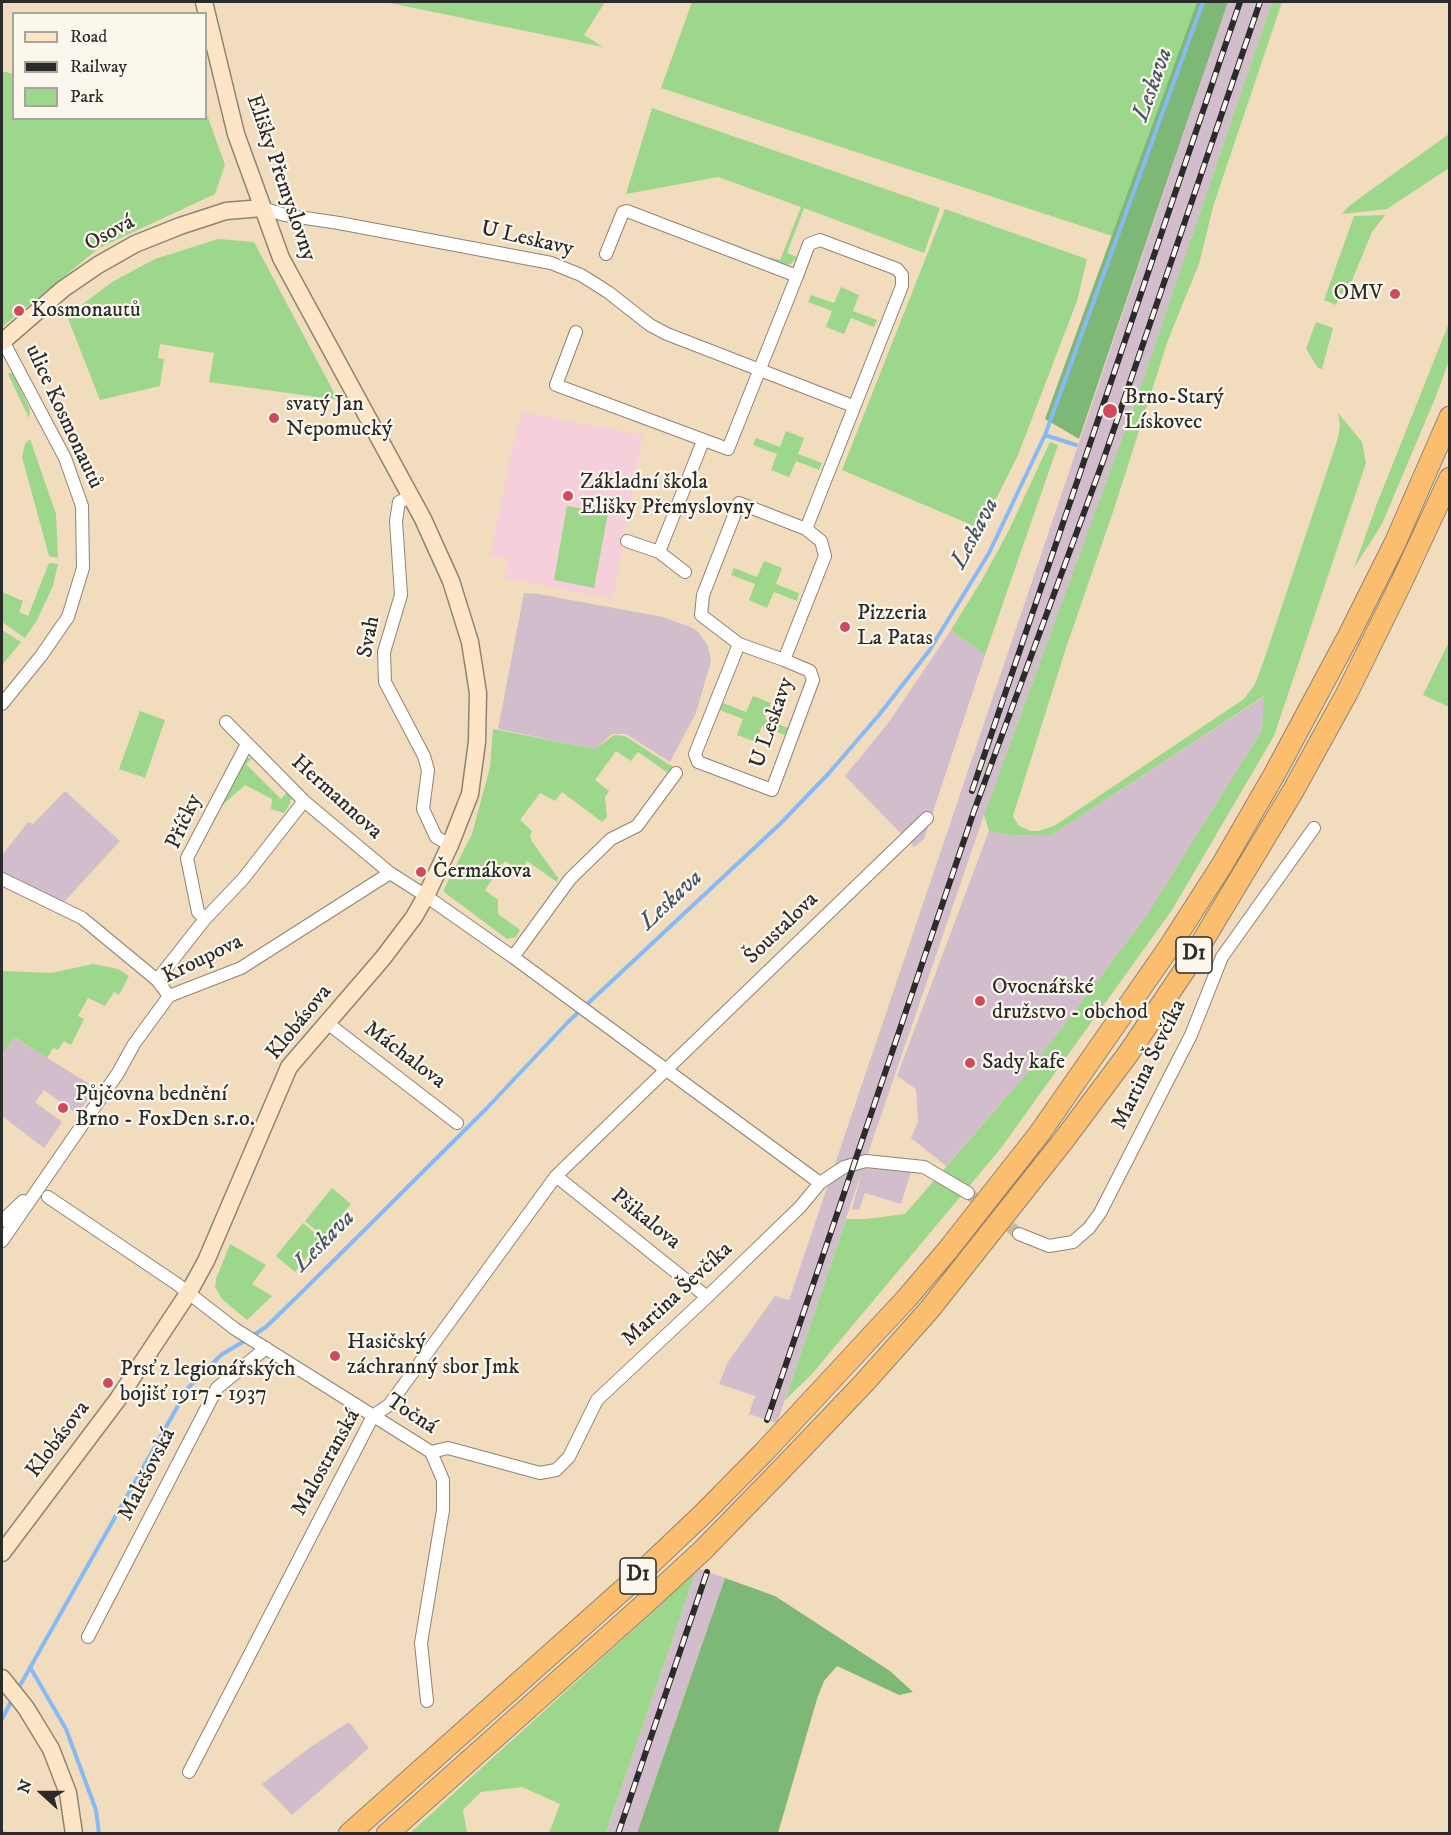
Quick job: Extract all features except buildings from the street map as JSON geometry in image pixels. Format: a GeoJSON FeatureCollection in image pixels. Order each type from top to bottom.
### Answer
{"type":"FeatureCollection","features":[{"type":"Feature","properties":{"kind":"highway","name":"D1"},"geometry":{"type":"LineString","coordinates":[[349,1833],[626,1587],[728,1490],[907,1298],[1039,1134],[1170,946],[1222,865],[1274,775],[1395,543],[1449,417]]}},
{"type":"Feature","properties":{"kind":"highway","name":"D1"},"geometry":{"type":"LineString","coordinates":[[387,1833],[639,1609],[719,1533],[864,1383],[963,1268],[1056,1150],[1128,1054],[1190,962],[1293,791],[1347,693],[1449,478]]}},
{"type":"Feature","properties":{"kind":"street","name":"Elišky Přemyslovny"},"geometry":{"type":"LineString","coordinates":[[207,14],[236,134],[287,270],[411,496],[452,581],[470,642],[478,693],[477,742],[470,794],[450,845],[426,896]]}},
{"type":"Feature","properties":{"kind":"street","name":"Osová"},"geometry":{"type":"LineString","coordinates":[[2,341],[63,289],[98,265],[135,244],[226,211],[262,208]]}},
{"type":"Feature","properties":{"kind":"street","name":"U Leskavy"},"geometry":{"type":"LineString","coordinates":[[262,208],[285,215],[551,263],[581,275],[608,292],[650,326],[666,334],[853,406]]}},
{"type":"Feature","properties":{"kind":"street","name":"U Leskavy"},"geometry":{"type":"LineString","coordinates":[[606,254],[623,212],[627,211],[797,276]]}},
{"type":"Feature","properties":{"kind":"street"},"geometry":{"type":"LineString","coordinates":[[576,332],[556,385],[728,449],[809,244],[820,240],[897,269],[902,275],[902,286],[806,529]]}},
{"type":"Feature","properties":{"kind":"street","name":"ulice Kosmonautů"},"geometry":{"type":"LineString","coordinates":[[2,341],[65,458],[82,507],[83,568],[68,616],[41,656],[2,704]]}},
{"type":"Feature","properties":{"kind":"street"},"geometry":{"type":"LineString","coordinates":[[659,552],[703,441]]}},
{"type":"Feature","properties":{"kind":"street","name":"Svah"},"geometry":{"type":"LineString","coordinates":[[411,496],[399,502],[396,521],[401,595],[384,652],[385,682],[424,756],[428,770],[423,809],[436,837],[450,845]]}},
{"type":"Feature","properties":{"kind":"street","name":"U Leskavy"},"geometry":{"type":"LineString","coordinates":[[739,644],[695,754],[698,762],[772,790],[813,680],[810,671],[739,644],[701,615],[703,595],[739,503],[806,529],[821,541],[825,556],[784,660]]}},
{"type":"Feature","properties":{"kind":"street"},"geometry":{"type":"LineString","coordinates":[[627,541],[659,552],[685,572]]}},
{"type":"Feature","properties":{"kind":"street","name":"Hermannova"},"geometry":{"type":"LineString","coordinates":[[226,722],[304,801],[390,873],[426,896]]}},
{"type":"Feature","properties":{"kind":"street","name":"Příčky"},"geometry":{"type":"LineString","coordinates":[[205,919],[198,912],[187,858],[247,744]]}},
{"type":"Feature","properties":{"kind":"street"},"geometry":{"type":"LineString","coordinates":[[513,957],[570,879],[611,839],[638,826],[676,772]]}},
{"type":"Feature","properties":{"kind":"street"},"geometry":{"type":"LineString","coordinates":[[157,980],[205,919],[243,879],[304,801]]}},
{"type":"Feature","properties":{"kind":"street","name":"Šoustalova"},"geometry":{"type":"LineString","coordinates":[[666,1071],[927,818]]}},
{"type":"Feature","properties":{"kind":"street","name":"Martina Ševčíka"},"geometry":{"type":"LineString","coordinates":[[1019,1234],[1049,1246],[1073,1242],[1089,1228],[1100,1213],[1191,1035],[1222,957],[1314,828]]}},
{"type":"Feature","properties":{"kind":"street","name":"Kroupova"},"geometry":{"type":"LineString","coordinates":[[2,1241],[118,1073],[134,1044],[169,996],[241,968],[390,873]]}},
{"type":"Feature","properties":{"kind":"street"},"geometry":{"type":"LineString","coordinates":[[2,879],[82,918],[157,980],[169,996]]}},
{"type":"Feature","properties":{"kind":"street"},"geometry":{"type":"LineString","coordinates":[[426,896],[513,957],[820,1183]]}},
{"type":"Feature","properties":{"kind":"street","name":"Klobásova"},"geometry":{"type":"LineString","coordinates":[[2,1553],[118,1399],[189,1292],[206,1261],[289,1067],[383,958],[414,917],[426,896]]}},
{"type":"Feature","properties":{"kind":"street","name":"Máchalova"},"geometry":{"type":"LineString","coordinates":[[326,1023],[457,1123]]}},
{"type":"Feature","properties":{"kind":"street","name":"Malostranská"},"geometry":{"type":"LineString","coordinates":[[189,1772],[373,1416],[389,1405],[556,1176],[666,1071]]}},
{"type":"Feature","properties":{"kind":"street","name":"Martina Ševčíka"},"geometry":{"type":"LineString","coordinates":[[431,1452],[448,1448],[540,1473],[556,1470],[569,1457],[597,1400],[708,1298],[800,1207],[820,1183],[844,1167],[866,1161],[924,1167],[968,1193]]}},
{"type":"Feature","properties":{"kind":"street","name":"Pšikalova"},"geometry":{"type":"LineString","coordinates":[[556,1176],[708,1298]]}},
{"type":"Feature","properties":{"kind":"street","name":"Kroupova"},"geometry":{"type":"LineString","coordinates":[[2,1221],[37,1188]]}},
{"type":"Feature","properties":{"kind":"street"},"geometry":{"type":"LineString","coordinates":[[48,1197],[189,1292]]}},
{"type":"Feature","properties":{"kind":"street","name":"Točná"},"geometry":{"type":"LineString","coordinates":[[189,1292],[242,1333],[431,1452],[443,1480],[443,1510],[421,1643],[427,1701]]}},
{"type":"Feature","properties":{"kind":"street","name":"Malešovská"},"geometry":{"type":"LineString","coordinates":[[88,1638],[217,1388],[263,1346]]}},
{"type":"Feature","properties":{"kind":"street"},"geometry":{"type":"LineString","coordinates":[[2,1679],[26,1708],[51,1749],[68,1793],[74,1833]]}},
{"type":"Feature","properties":{"kind":"shaded area"},"geometry":{"type":"Polygon","coordinates":[[[1228,2],[1272,2],[1135,403],[984,815],[863,1168],[911,1172],[901,1204],[865,1193],[859,1210],[852,1209],[862,1171],[777,1423],[749,1414],[755,1396],[719,1384],[728,1362],[775,1296],[789,1300],[1228,2]]]}},
{"type":"Feature","properties":{"kind":"shaded area","name":"Základní škola Elišky Přemyslovny"},"geometry":{"type":"Polygon","coordinates":[[[523,412],[643,435],[613,599],[504,578],[508,559],[490,556],[513,445],[523,412]]]}},
{"type":"Feature","properties":{"kind":"shaded area"},"geometry":{"type":"Polygon","coordinates":[[[524,593],[663,617],[693,628],[699,633],[708,646],[711,661],[696,713],[670,762],[626,734],[612,734],[595,749],[498,729],[524,593]]]}},
{"type":"Feature","properties":{"kind":"shaded area"},"geometry":{"type":"Polygon","coordinates":[[[951,630],[985,655],[924,839],[914,847],[845,776],[889,722],[951,630]]]}},
{"type":"Feature","properties":{"kind":"shaded area"},"geometry":{"type":"Polygon","coordinates":[[[1265,696],[1262,730],[1145,918],[1029,1071],[946,1166],[911,1138],[918,1122],[916,1089],[897,1076],[989,831],[1008,835],[1050,836],[1265,696]]]}},
{"type":"Feature","properties":{"kind":"shaded area"},"geometry":{"type":"Polygon","coordinates":[[[65,791],[120,841],[63,903],[43,891],[2,874],[2,855],[28,822],[33,824],[65,791]]]}},
{"type":"Feature","properties":{"kind":"shaded area"},"geometry":{"type":"Polygon","coordinates":[[[13,1037],[96,1088],[77,1114],[44,1090],[35,1102],[62,1122],[44,1148],[2,1116],[2,1054],[13,1037]]]}},
{"type":"Feature","properties":{"kind":"shaded area"},"geometry":{"type":"Polygon","coordinates":[[[697,1568],[725,1578],[637,1833],[606,1834],[697,1568]]]}},
{"type":"Feature","properties":{"kind":"shaded area"},"geometry":{"type":"Polygon","coordinates":[[[349,1722],[369,1748],[292,1815],[262,1784],[312,1746],[349,1722]]]}},
{"type":"Feature","properties":{"kind":"green space"},"geometry":{"type":"Polygon","coordinates":[[[385,2],[605,2],[584,35],[603,47],[385,2]]]}},
{"type":"Feature","properties":{"kind":"green space"},"geometry":{"type":"Polygon","coordinates":[[[692,2],[1197,2],[1112,236],[661,88],[692,2]]]}},
{"type":"Feature","properties":{"kind":"green space"},"geometry":{"type":"Polygon","coordinates":[[[1197,2],[1228,2],[1079,439],[1045,419],[1197,2]]]}},
{"type":"Feature","properties":{"kind":"green space"},"geometry":{"type":"Polygon","coordinates":[[[1272,2],[1282,2],[1213,207],[1199,264],[1168,340],[1013,816],[1018,825],[1030,831],[1039,831],[1054,826],[1244,699],[1255,684],[1264,660],[1338,438],[1340,425],[1338,413],[1362,442],[1366,463],[1274,736],[1172,910],[1001,1148],[812,1374],[785,1400],[846,1219],[905,1214],[1029,1071],[1145,918],[1262,730],[1264,696],[1050,836],[1008,835],[989,831],[984,815],[1135,403],[1272,2]]]}},
{"type":"Feature","properties":{"kind":"green space"},"geometry":{"type":"Polygon","coordinates":[[[2,71],[12,74],[12,120],[207,120],[207,115],[225,165],[215,194],[99,248],[2,327],[2,71]]]}},
{"type":"Feature","properties":{"kind":"green space"},"geometry":{"type":"Polygon","coordinates":[[[652,108],[940,208],[924,253],[804,208],[787,253],[797,257],[791,264],[785,265],[769,259],[770,257],[780,260],[801,207],[718,177],[626,194],[652,108]]]}},
{"type":"Feature","properties":{"kind":"green space"},"geometry":{"type":"Polygon","coordinates":[[[1449,134],[1449,168],[1387,209],[1342,214],[1368,192],[1449,134]]]}},
{"type":"Feature","properties":{"kind":"green space"},"geometry":{"type":"Polygon","coordinates":[[[945,209],[1087,259],[1077,301],[1018,455],[981,529],[842,470],[945,209]]]}},
{"type":"Feature","properties":{"kind":"green space"},"geometry":{"type":"Polygon","coordinates":[[[1385,215],[1372,232],[1346,295],[1340,293],[1336,305],[1324,300],[1354,216],[1385,215]]]}},
{"type":"Feature","properties":{"kind":"green space"},"geometry":{"type":"Polygon","coordinates":[[[218,239],[254,242],[338,400],[209,382],[214,353],[160,344],[158,358],[164,359],[160,386],[100,400],[67,316],[112,282],[155,259],[218,239]]]}},
{"type":"Feature","properties":{"kind":"green space"},"geometry":{"type":"Polygon","coordinates":[[[841,287],[859,295],[853,311],[877,320],[874,327],[851,318],[844,334],[826,327],[832,311],[808,302],[811,295],[834,303],[841,287]]]}},
{"type":"Feature","properties":{"kind":"green space"},"geometry":{"type":"Polygon","coordinates":[[[1316,322],[1333,328],[1322,369],[1318,368],[1306,349],[1316,322]]]}},
{"type":"Feature","properties":{"kind":"green space"},"geometry":{"type":"Polygon","coordinates":[[[1449,323],[1449,361],[1436,396],[1382,524],[1354,568],[1376,506],[1449,323]]]}},
{"type":"Feature","properties":{"kind":"green space"},"geometry":{"type":"Polygon","coordinates":[[[13,372],[30,410],[29,418],[8,374],[13,372]]]}},
{"type":"Feature","properties":{"kind":"green space"},"geometry":{"type":"Polygon","coordinates":[[[786,431],[804,438],[798,454],[822,463],[819,470],[796,461],[789,477],[771,470],[777,454],[753,445],[756,438],[780,447],[786,431]]]}},
{"type":"Feature","properties":{"kind":"green space"},"geometry":{"type":"Polygon","coordinates":[[[30,439],[56,514],[58,558],[49,556],[22,457],[25,444],[30,439]]]}},
{"type":"Feature","properties":{"kind":"green space"},"geometry":{"type":"Polygon","coordinates":[[[1050,442],[1058,445],[985,655],[951,630],[1009,530],[1050,442]]]}},
{"type":"Feature","properties":{"kind":"green space"},"geometry":{"type":"Polygon","coordinates":[[[567,506],[608,513],[594,588],[554,580],[567,506]]]}},
{"type":"Feature","properties":{"kind":"green space"},"geometry":{"type":"Polygon","coordinates":[[[764,561],[782,568],[776,584],[799,593],[797,601],[774,592],[767,608],[749,600],[755,584],[731,575],[734,568],[757,577],[764,561]]]}},
{"type":"Feature","properties":{"kind":"green space"},"geometry":{"type":"Polygon","coordinates":[[[49,563],[58,564],[53,586],[37,620],[25,638],[2,622],[2,592],[23,601],[19,612],[28,616],[49,563]]]}},
{"type":"Feature","properties":{"kind":"green space"},"geometry":{"type":"Polygon","coordinates":[[[2,630],[21,642],[2,665],[2,630]]]}},
{"type":"Feature","properties":{"kind":"green space"},"geometry":{"type":"Polygon","coordinates":[[[1449,642],[1450,707],[1423,695],[1449,642]]]}},
{"type":"Feature","properties":{"kind":"green space"},"geometry":{"type":"Polygon","coordinates":[[[753,696],[771,703],[765,719],[788,728],[785,735],[762,726],[756,742],[737,735],[743,719],[720,710],[723,703],[746,712],[753,696]]]}},
{"type":"Feature","properties":{"kind":"green space"},"geometry":{"type":"Polygon","coordinates":[[[140,711],[165,720],[145,778],[119,769],[140,711]]]}},
{"type":"Feature","properties":{"kind":"green space"},"geometry":{"type":"Polygon","coordinates":[[[493,729],[595,749],[614,735],[625,736],[673,767],[668,773],[638,752],[631,761],[616,751],[595,780],[609,791],[605,797],[607,817],[602,822],[562,792],[555,801],[540,793],[520,820],[532,831],[531,840],[558,878],[557,882],[527,861],[520,871],[505,861],[485,890],[498,900],[498,914],[520,930],[516,937],[507,939],[444,892],[472,834],[490,767],[493,729]]]}},
{"type":"Feature","properties":{"kind":"green space"},"geometry":{"type":"Polygon","coordinates":[[[245,758],[252,758],[246,764],[281,799],[287,792],[293,799],[290,800],[284,813],[271,809],[272,799],[245,785],[217,810],[245,758]]]}},
{"type":"Feature","properties":{"kind":"green space"},"geometry":{"type":"Polygon","coordinates":[[[93,964],[118,969],[129,976],[119,995],[114,992],[105,1006],[88,998],[78,1016],[84,1019],[71,1045],[64,1041],[58,1050],[53,1048],[47,1058],[14,1037],[2,1054],[2,971],[51,973],[93,964]]]}},
{"type":"Feature","properties":{"kind":"green space"},"geometry":{"type":"Polygon","coordinates":[[[332,1188],[351,1204],[324,1237],[305,1221],[332,1188]]]}},
{"type":"Feature","properties":{"kind":"green space"},"geometry":{"type":"Polygon","coordinates":[[[303,1223],[322,1239],[295,1272],[276,1256],[303,1223]]]}},
{"type":"Feature","properties":{"kind":"green space"},"geometry":{"type":"Polygon","coordinates":[[[230,1244],[266,1265],[252,1284],[272,1296],[247,1320],[222,1299],[215,1287],[230,1244]]]}},
{"type":"Feature","properties":{"kind":"green space"},"geometry":{"type":"Polygon","coordinates":[[[697,1568],[606,1833],[549,1833],[560,1804],[522,1787],[481,1792],[463,1810],[467,1833],[409,1834],[652,1613],[697,1568]]]}},
{"type":"Feature","properties":{"kind":"green space"},"geometry":{"type":"Polygon","coordinates":[[[725,1578],[775,1596],[890,1671],[913,1692],[899,1695],[837,1666],[824,1681],[817,1699],[778,1833],[637,1833],[725,1578]]]}},
{"type":"Feature","properties":{"kind":"waterway","name":"Leskava"},"geometry":{"type":"LineString","coordinates":[[252,1336],[266,1327],[302,1292],[486,1109],[568,1022],[781,823],[829,773],[879,715],[929,651],[989,553],[1045,435],[1203,2]]}},
{"type":"Feature","properties":{"kind":"waterway"},"geometry":{"type":"LineString","coordinates":[[1045,435],[1076,445]]}},
{"type":"Feature","properties":{"kind":"waterway","name":"Leskava"},"geometry":{"type":"LineString","coordinates":[[18,1689],[188,1388],[221,1355],[246,1340]]}},
{"type":"Feature","properties":{"kind":"waterway"},"geometry":{"type":"LineString","coordinates":[[30,1667],[66,1729],[96,1810],[99,1834]]}},
{"type":"Feature","properties":{"kind":"waterway","name":"Leskava"},"geometry":{"type":"LineString","coordinates":[[2,1719],[13,1698]]}},
{"type":"Feature","properties":{"kind":"tunnel"},"geometry":{"type":"LineString","coordinates":[[968,1193],[1019,1234]]}},
{"type":"Feature","properties":{"kind":"railway"},"geometry":{"type":"LineString","coordinates":[[972,791],[1240,2]]}},
{"type":"Feature","properties":{"kind":"railway"},"geometry":{"type":"LineString","coordinates":[[767,1420],[974,811],[1103,461],[1260,2]]}},
{"type":"Feature","properties":{"kind":"railway"},"geometry":{"type":"LineString","coordinates":[[618,1834],[707,1572]]}},
{"type":"Feature","properties":{"kind":"place","name":"OMV"},"geometry":{"type":"Point","coordinates":[1395,294]}},
{"type":"Feature","properties":{"kind":"place","name":"Kosmonautů"},"geometry":{"type":"Point","coordinates":[19,311]}},
{"type":"Feature","properties":{"kind":"place","name":"Brno-Starý Lískovec"},"geometry":{"type":"Point","coordinates":[1110,411]}},
{"type":"Feature","properties":{"kind":"place","name":"svatý Jan Nepomucký"},"geometry":{"type":"Point","coordinates":[274,418]}},
{"type":"Feature","properties":{"kind":"place","name":"Základní škola Elišky Přemyslovny"},"geometry":{"type":"Point","coordinates":[568,496]}},
{"type":"Feature","properties":{"kind":"place","name":"Pizzeria La Patas"},"geometry":{"type":"Point","coordinates":[845,627]}},
{"type":"Feature","properties":{"kind":"place","name":"Čermákova"},"geometry":{"type":"Point","coordinates":[421,872]}},
{"type":"Feature","properties":{"kind":"place","name":"Ovocnářské družstvo - obchod"},"geometry":{"type":"Point","coordinates":[980,1001]}},
{"type":"Feature","properties":{"kind":"place","name":"Sady kafe"},"geometry":{"type":"Point","coordinates":[970,1063]}},
{"type":"Feature","properties":{"kind":"place","name":"Půjčovna bednění Brno - FoxDen s.r.o."},"geometry":{"type":"Point","coordinates":[63,1108]}},
{"type":"Feature","properties":{"kind":"place","name":"Hasičský záchranný sbor Jmk"},"geometry":{"type":"Point","coordinates":[335,1356]}},
{"type":"Feature","properties":{"kind":"place","name":"Prsť z legionářských bojišť 1917 - 1937"},"geometry":{"type":"Point","coordinates":[108,1383]}}]}
